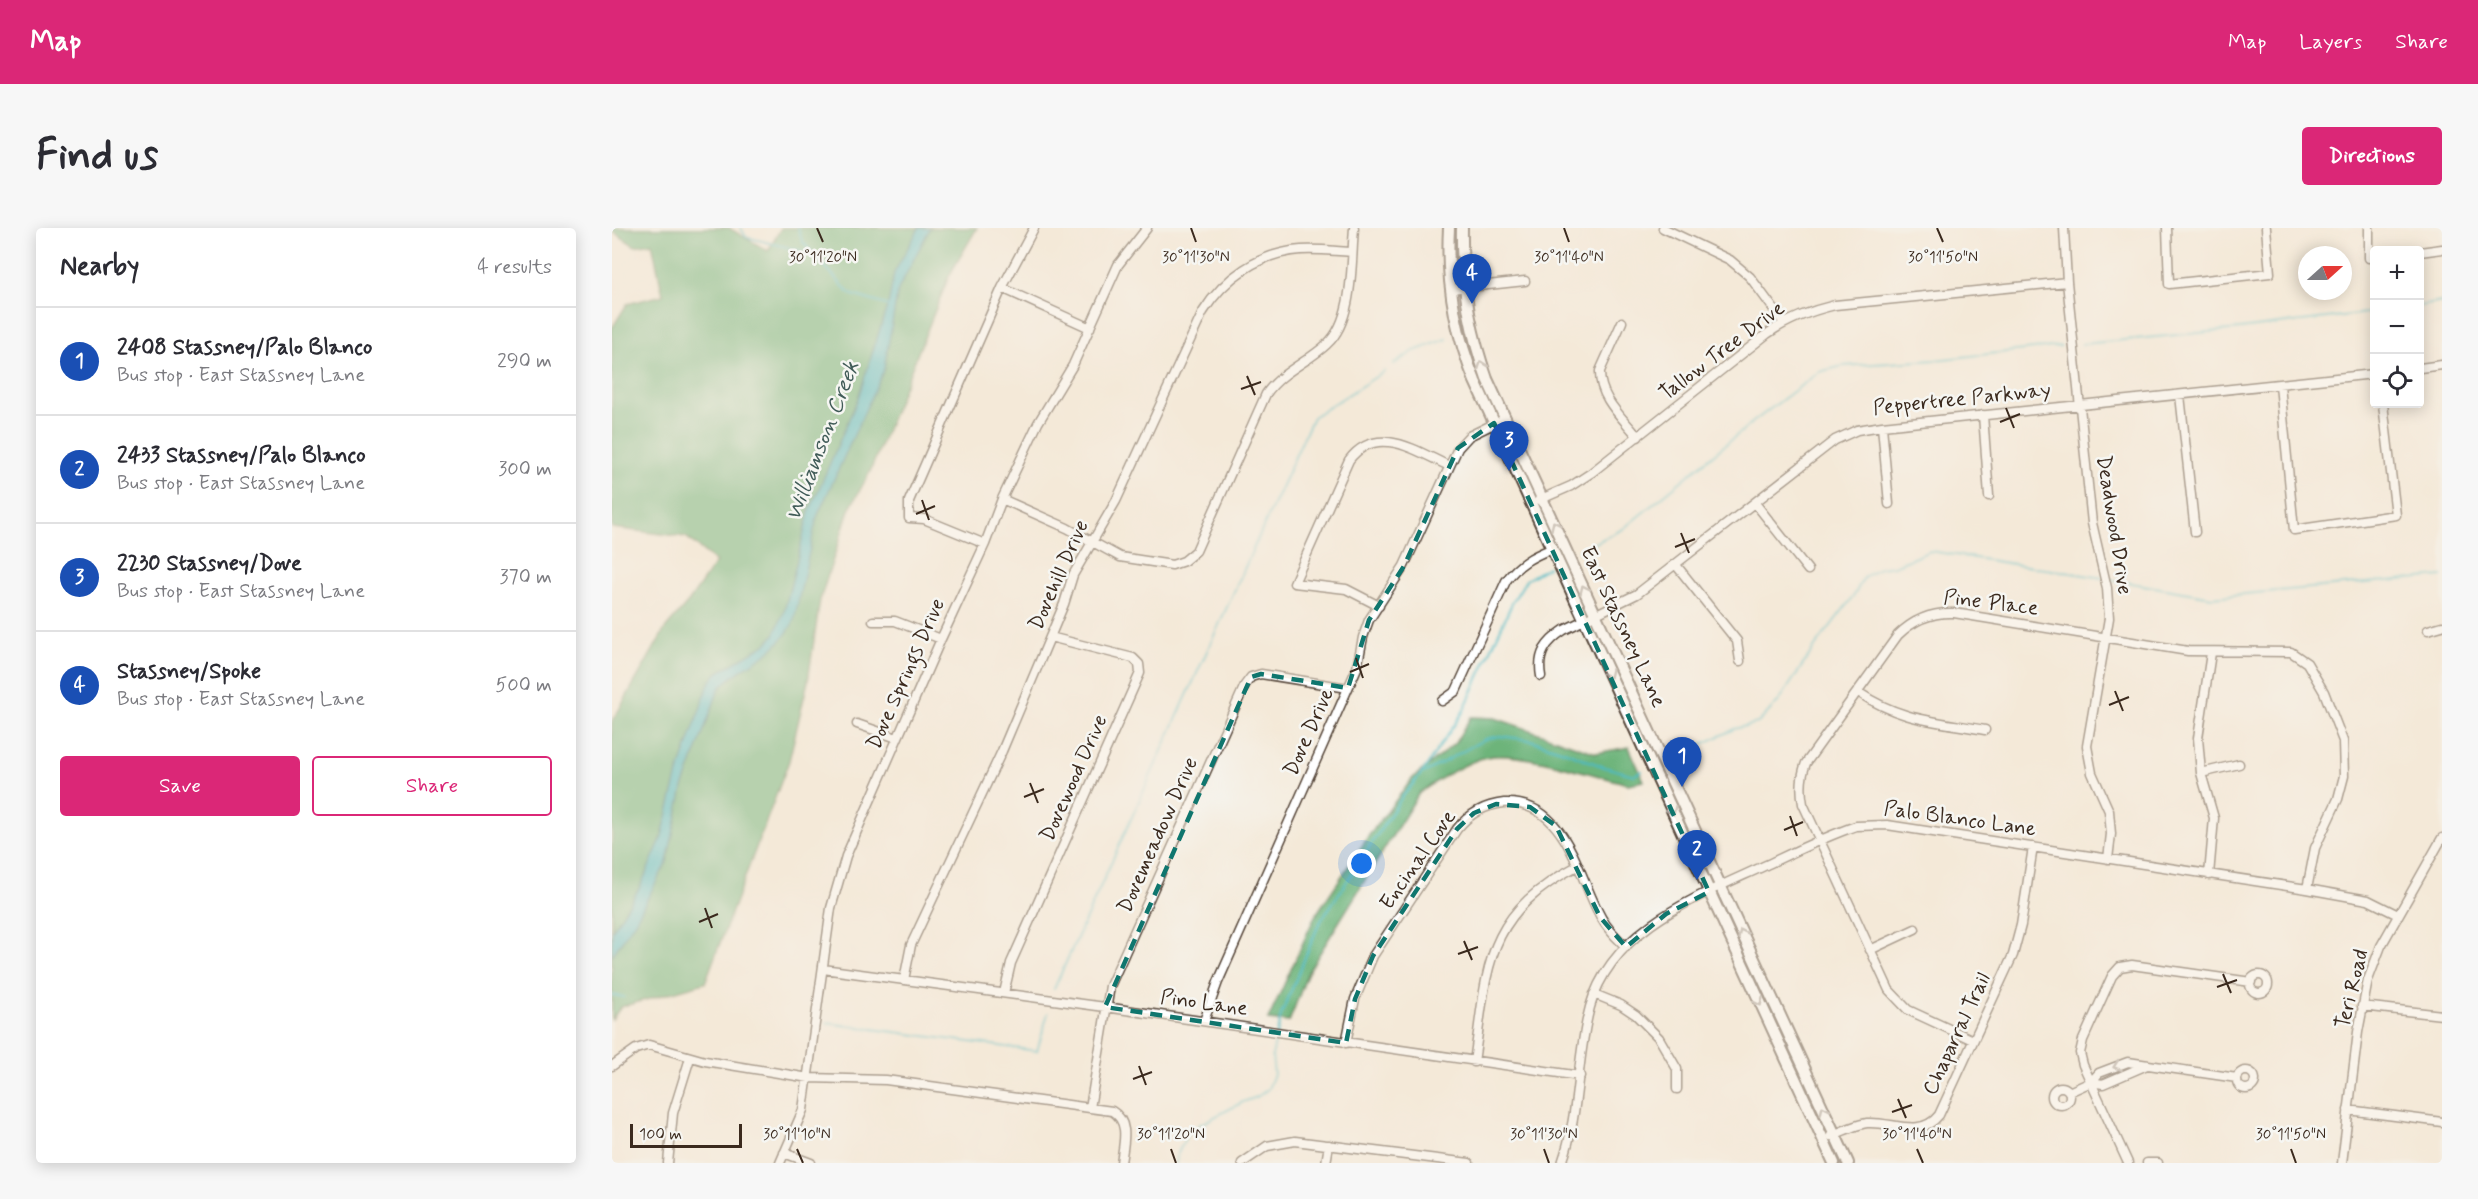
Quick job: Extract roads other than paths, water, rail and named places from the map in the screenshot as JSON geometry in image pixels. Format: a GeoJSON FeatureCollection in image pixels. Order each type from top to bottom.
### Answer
{"type":"FeatureCollection","features":[{"type":"Feature","properties":{"kind":"main road","name":"East Stassney Lane"},"geometry":{"type":"LineString","coordinates":[[1449,228],[1451,289],[1462,345],[1494,423],[1834,1163]]}},
{"type":"Feature","properties":{"kind":"main road","name":"East Stassney Lane"},"geometry":{"type":"LineString","coordinates":[[1462,228],[1464,287],[1478,354],[1848,1163]]}},
{"type":"Feature","properties":{"kind":"street"},"geometry":{"type":"LineString","coordinates":[[985,544],[924,519],[909,518],[909,501],[1002,288],[1034,228]]}},
{"type":"Feature","properties":{"kind":"street","name":"Dove Springs Drive"},"geometry":{"type":"LineString","coordinates":[[780,1163],[798,1124],[809,1078],[831,908],[846,856],[985,544],[1002,499],[1038,423],[1073,365],[1118,266],[1147,228]]}},
{"type":"Feature","properties":{"kind":"street"},"geometry":{"type":"LineString","coordinates":[[1002,499],[1067,528],[1120,557],[1172,565],[1184,561],[1196,551],[1266,394],[1280,377],[1327,345],[1337,334],[1347,310],[1354,228]]}},
{"type":"Feature","properties":{"kind":"street"},"geometry":{"type":"LineString","coordinates":[[1664,228],[1730,260],[1750,277],[1784,323]]}},
{"type":"Feature","properties":{"kind":"street","name":"Deadwood Drive"},"geometry":{"type":"LineString","coordinates":[[2064,228],[2067,282],[2091,523],[2106,584],[2109,608],[2087,746],[2092,773],[2109,811],[2111,834],[2108,859]]}},
{"type":"Feature","properties":{"kind":"street"},"geometry":{"type":"LineString","coordinates":[[2167,228],[2169,284],[2270,273],[2266,228]]}},
{"type":"Feature","properties":{"kind":"street"},"geometry":{"type":"LineString","coordinates":[[2369,228],[2370,258]]}},
{"type":"Feature","properties":{"kind":"street"},"geometry":{"type":"LineString","coordinates":[[2424,251],[2442,249]]}},
{"type":"Feature","properties":{"kind":"street","name":"Dovehill Drive"},"geometry":{"type":"LineString","coordinates":[[904,980],[911,945],[1002,751],[1050,638],[1073,575],[1116,501],[1203,312],[1214,293],[1242,270],[1278,254],[1300,250],[1352,252]]}},
{"type":"Feature","properties":{"kind":"street"},"geometry":{"type":"LineString","coordinates":[[1451,289],[1525,281]]}},
{"type":"Feature","properties":{"kind":"street","name":"Tallow Tree Drive"},"geometry":{"type":"LineString","coordinates":[[1531,504],[1581,479],[1784,323],[1810,312],[1835,305],[2067,282]]}},
{"type":"Feature","properties":{"kind":"street"},"geometry":{"type":"LineString","coordinates":[[1002,288],[1090,328]]}},
{"type":"Feature","properties":{"kind":"street"},"geometry":{"type":"LineString","coordinates":[[1622,322],[1600,371],[1599,380],[1604,394],[1638,437]]}},
{"type":"Feature","properties":{"kind":"street"},"geometry":{"type":"LineString","coordinates":[[2424,367],[2442,365]]}},
{"type":"Feature","properties":{"kind":"street","name":"Peppertree Parkway"},"geometry":{"type":"LineString","coordinates":[[1541,676],[1540,656],[1545,646],[1564,630],[1637,594],[1834,440],[1857,430],[2370,374]]}},
{"type":"Feature","properties":{"kind":"street"},"geometry":{"type":"LineString","coordinates":[[2280,385],[2294,530],[2396,515],[2383,408]]}},
{"type":"Feature","properties":{"kind":"street"},"geometry":{"type":"LineString","coordinates":[[2180,394],[2195,532]]}},
{"type":"Feature","properties":{"kind":"street"},"geometry":{"type":"LineString","coordinates":[[1983,415],[1989,496]]}},
{"type":"Feature","properties":{"kind":"street","name":"Dove Drive"},"geometry":{"type":"LineString","coordinates":[[1204,1022],[1218,982],[1357,668],[1369,620],[1404,566],[1458,448],[1469,436],[1506,418]]}},
{"type":"Feature","properties":{"kind":"street"},"geometry":{"type":"LineString","coordinates":[[1882,426],[1889,504]]}},
{"type":"Feature","properties":{"kind":"street"},"geometry":{"type":"LineString","coordinates":[[1379,606],[1346,589],[1294,583],[1349,460],[1356,451],[1382,440],[1395,443],[1449,466]]}},
{"type":"Feature","properties":{"kind":"street"},"geometry":{"type":"LineString","coordinates":[[1755,503],[1808,570]]}},
{"type":"Feature","properties":{"kind":"street"},"geometry":{"type":"LineString","coordinates":[[1442,701],[1456,691],[1506,581],[1527,560],[1553,552]]}},
{"type":"Feature","properties":{"kind":"street"},"geometry":{"type":"LineString","coordinates":[[1676,565],[1737,641],[1740,661]]}},
{"type":"Feature","properties":{"kind":"street","name":"Pine Place"},"geometry":{"type":"LineString","coordinates":[[1973,1040],[1908,1010],[1901,1004],[1884,980],[1803,804],[1801,788],[1806,763],[1898,635],[1916,620],[1931,615],[1954,613],[2105,638],[2211,652],[2284,650],[2298,655],[2318,679],[2343,741],[2344,776],[2338,799],[2315,848],[2307,889]]}},
{"type":"Feature","properties":{"kind":"street"},"geometry":{"type":"LineString","coordinates":[[873,621],[895,621],[941,639]]}},
{"type":"Feature","properties":{"kind":"street"},"geometry":{"type":"LineString","coordinates":[[2428,630],[2442,626]]}},
{"type":"Feature","properties":{"kind":"street","name":"Dovewood Drive"},"geometry":{"type":"LineString","coordinates":[[1004,993],[1011,963],[1140,674],[1139,664],[1133,658],[1050,638]]}},
{"type":"Feature","properties":{"kind":"street"},"geometry":{"type":"LineString","coordinates":[[2209,874],[2214,818],[2201,773],[2198,738],[2211,652]]}},
{"type":"Feature","properties":{"kind":"street","name":"Dovemeadow Drive"},"geometry":{"type":"LineString","coordinates":[[1090,1108],[1110,986],[1251,677],[1260,674],[1348,688]]}},
{"type":"Feature","properties":{"kind":"street"},"geometry":{"type":"LineString","coordinates":[[1858,692],[1877,704],[1904,716],[1985,730]]}},
{"type":"Feature","properties":{"kind":"street"},"geometry":{"type":"LineString","coordinates":[[857,724],[897,738]]}},
{"type":"Feature","properties":{"kind":"street"},"geometry":{"type":"LineString","coordinates":[[2201,773],[2239,764]]}},
{"type":"Feature","properties":{"kind":"street","name":"Encinal Cove"},"geometry":{"type":"LineString","coordinates":[[1346,1043],[1355,999],[1373,956],[1457,829],[1468,817],[1489,806],[1506,803],[1522,805],[1537,810],[1556,826],[1604,924],[1626,947]]}},
{"type":"Feature","properties":{"kind":"street","name":"Palo Blanco Lane"},"geometry":{"type":"LineString","coordinates":[[1562,1163],[1570,1138],[1588,1016],[1594,994],[1608,969],[1626,947],[1666,914],[1820,840],[1856,826],[1876,824],[2307,889],[2368,900],[2398,915]]}},
{"type":"Feature","properties":{"kind":"street","name":"Teri Road"},"geometry":{"type":"LineString","coordinates":[[2342,1163],[2362,1006],[2376,957],[2442,838]]}},
{"type":"Feature","properties":{"kind":"street","name":"Chaparral Trail"},"geometry":{"type":"LineString","coordinates":[[1823,1140],[1868,1123],[1916,1128],[1932,1122],[1941,1112],[2018,940],[2033,847]]}},
{"type":"Feature","properties":{"kind":"street"},"geometry":{"type":"LineString","coordinates":[[1474,1062],[1487,976],[1497,941],[1514,913],[1527,898],[1552,879],[1577,866]]}},
{"type":"Feature","properties":{"kind":"street"},"geometry":{"type":"LineString","coordinates":[[1870,950],[1915,929]]}},
{"type":"Feature","properties":{"kind":"street"},"geometry":{"type":"LineString","coordinates":[[2128,1163],[2081,1058],[2081,1046],[2112,976],[2120,967],[2132,965],[2251,982]]}},
{"type":"Feature","properties":{"kind":"street","name":"Pino Lane"},"geometry":{"type":"LineString","coordinates":[[823,969],[1105,1007],[1580,1076]]}},
{"type":"Feature","properties":{"kind":"street"},"geometry":{"type":"LineString","coordinates":[[1594,994],[1621,1005],[1649,1026],[1664,1045],[1677,1069],[1677,1089]]}},
{"type":"Feature","properties":{"kind":"street"},"geometry":{"type":"LineString","coordinates":[[2362,1006],[2442,1015]]}},
{"type":"Feature","properties":{"kind":"street"},"geometry":{"type":"LineString","coordinates":[[612,1066],[636,1049],[652,1046],[690,1058],[809,1078],[886,1080],[1112,1111],[1122,1119],[1125,1128],[1121,1163]]}},
{"type":"Feature","properties":{"kind":"street"},"geometry":{"type":"LineString","coordinates":[[668,1163],[673,1113],[690,1058]]}},
{"type":"Feature","properties":{"kind":"street"},"geometry":{"type":"LineString","coordinates":[[2069,1092],[2091,1082],[2103,1084],[2147,1065],[2237,1078]]}},
{"type":"Feature","properties":{"kind":"street"},"geometry":{"type":"LineString","coordinates":[[2348,1110],[2442,1122]]}},
{"type":"Feature","properties":{"kind":"street"},"geometry":{"type":"LineString","coordinates":[[1242,1163],[1258,1150],[1275,1143],[1295,1141],[1424,1160],[1469,1163]]}},
{"type":"Feature","properties":{"kind":"street"},"geometry":{"type":"LineString","coordinates":[[1326,1163],[1329,1145]]}},
{"type":"Feature","properties":{"kind":"street"},"geometry":{"type":"LineString","coordinates":[[784,1154],[811,1163]]}},
{"type":"Feature","properties":{"kind":"street"},"geometry":{"type":"LineString","coordinates":[[2147,1163],[2158,1163]]}},
{"type":"Feature","properties":{"kind":"water"},"geometry":{"type":"Polygon","coordinates":[[[919,228],[930,228],[898,290],[884,369],[817,517],[794,621],[778,644],[719,689],[683,788],[667,862],[636,920],[612,956],[612,931],[640,887],[661,839],[678,773],[709,683],[717,673],[767,643],[774,635],[784,612],[809,512],[858,398],[889,300],[894,273],[919,228]]]}},
{"type":"Feature","properties":{"kind":"waterway"},"geometry":{"type":"LineString","coordinates":[[741,228],[746,237],[814,254]]}},
{"type":"Feature","properties":{"kind":"waterway"},"geometry":{"type":"LineString","coordinates":[[798,228],[802,241],[850,294],[889,306]]}},
{"type":"Feature","properties":{"kind":"waterway"},"geometry":{"type":"LineString","coordinates":[[2424,305],[2442,302]]}},
{"type":"Feature","properties":{"kind":"waterway"},"geometry":{"type":"LineString","coordinates":[[2082,344],[2240,329],[2370,313]]}},
{"type":"Feature","properties":{"kind":"waterway"},"geometry":{"type":"LineString","coordinates":[[1394,364],[1414,351],[1447,339]]}},
{"type":"Feature","properties":{"kind":"waterway"},"geometry":{"type":"LineString","coordinates":[[1579,551],[1623,529],[1753,422],[1819,372],[1843,366],[1935,360],[2061,346]]}},
{"type":"Feature","properties":{"kind":"waterway"},"geometry":{"type":"LineString","coordinates":[[1054,989],[1313,417],[1385,371]]}},
{"type":"Feature","properties":{"kind":"waterway"},"geometry":{"type":"LineString","coordinates":[[1673,758],[1734,729],[1758,723],[1779,701],[1814,648],[1855,594],[1861,582],[1866,576],[1880,568],[1894,566],[1930,551],[2103,578]]}},
{"type":"Feature","properties":{"kind":"waterway"},"geometry":{"type":"LineString","coordinates":[[1176,1163],[1177,1155],[1187,1135],[1199,1125],[1257,1097],[1268,1089],[1274,1074],[1272,1056],[1281,1015],[1319,924],[1402,797],[1421,774],[1463,712],[1513,601],[1526,580],[1548,567]]}},
{"type":"Feature","properties":{"kind":"waterway"},"geometry":{"type":"LineString","coordinates":[[2108,579],[2212,597],[2442,576]]}},
{"type":"Feature","properties":{"kind":"waterway"},"geometry":{"type":"LineString","coordinates":[[1424,773],[1485,739],[1500,736],[1530,740],[1604,767],[1634,775],[1642,771]]}},
{"type":"Feature","properties":{"kind":"waterway"},"geometry":{"type":"LineString","coordinates":[[612,995],[624,997]]}},
{"type":"Feature","properties":{"kind":"waterway"},"geometry":{"type":"LineString","coordinates":[[827,1023],[1037,1051],[1048,1013]]}},
{"type":"Feature","properties":{"kind":"place","name":"Stassney/Spoke"},"geometry":{"type":"Point","coordinates":[1472,304]}},
{"type":"Feature","properties":{"kind":"place","name":"2230 Stassney/Dove"},"geometry":{"type":"Point","coordinates":[1509,471]}},
{"type":"Feature","properties":{"kind":"place","name":"2408 Stassney/Palo Blanco"},"geometry":{"type":"Point","coordinates":[1682,787]}},
{"type":"Feature","properties":{"kind":"place","name":"2433 Stassney/Palo Blanco"},"geometry":{"type":"Point","coordinates":[1697,880]}},
{"type":"Feature","properties":{"kind":"water label","name":"Williamson Creek"},"geometry":{"type":"Point","coordinates":[823,441]}}]}
